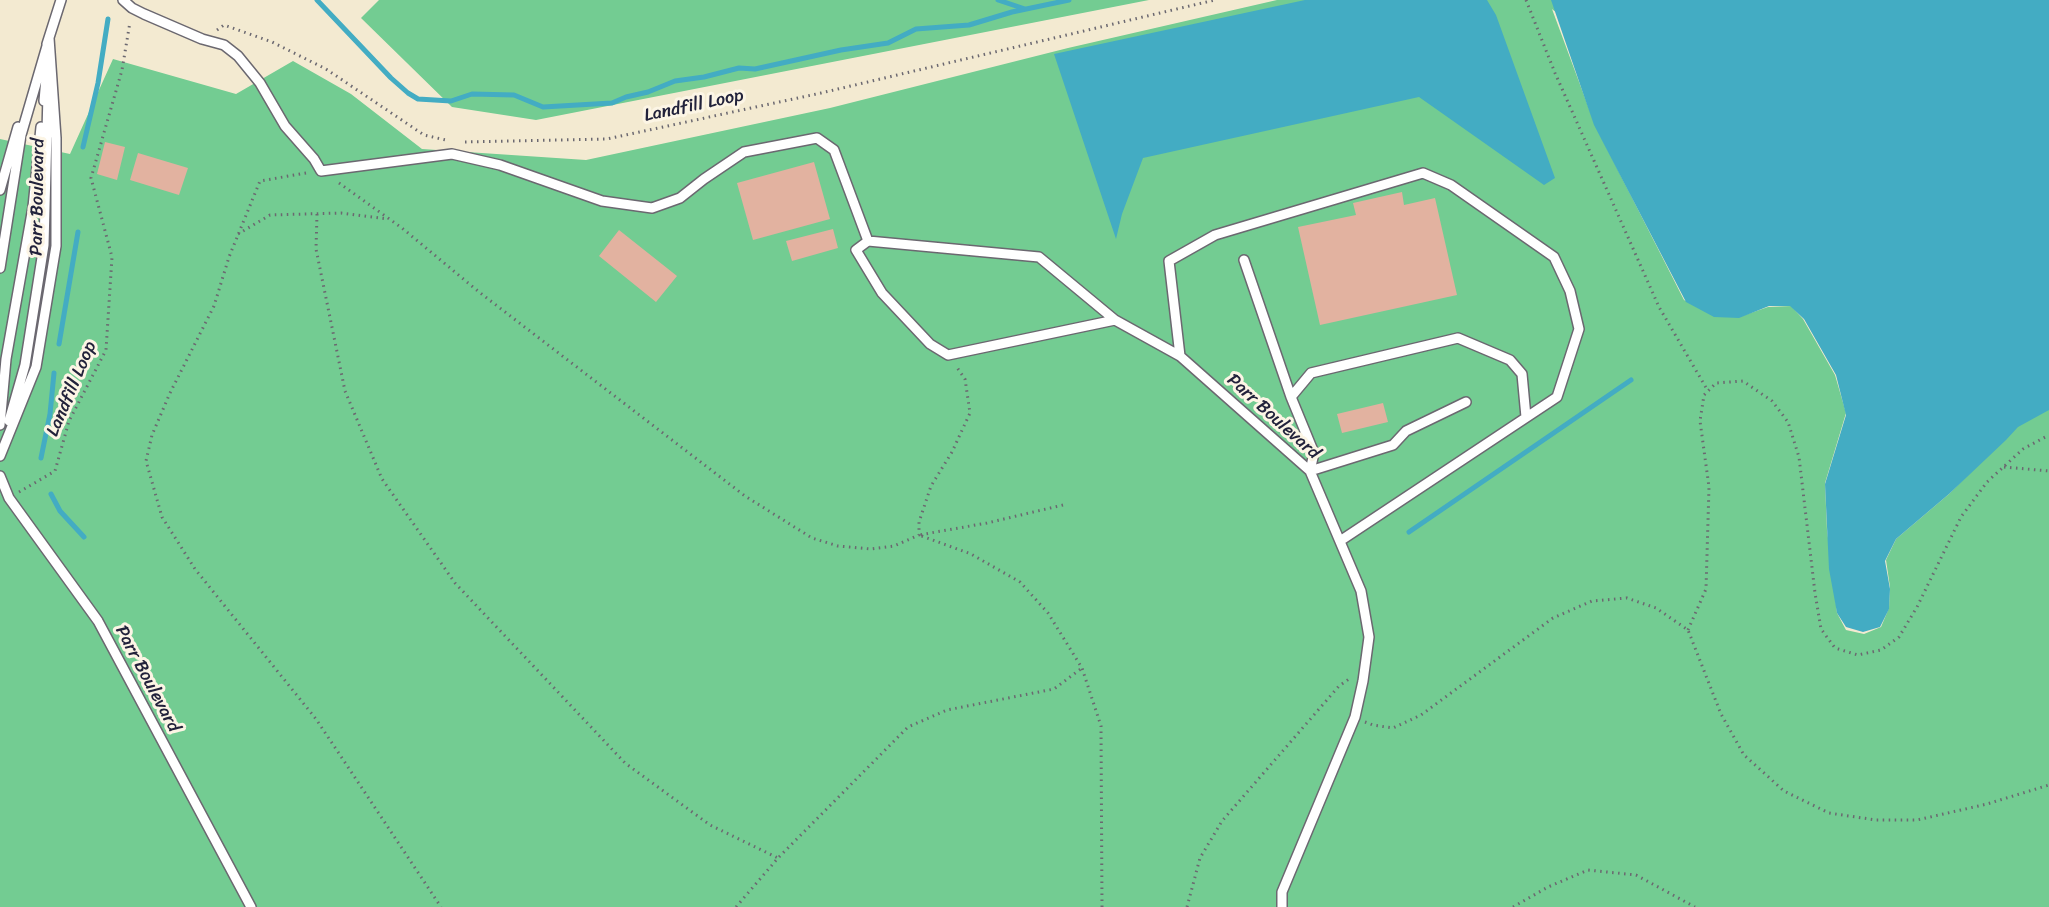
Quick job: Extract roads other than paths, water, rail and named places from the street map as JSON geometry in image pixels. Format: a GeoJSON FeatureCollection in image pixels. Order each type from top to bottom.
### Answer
{"type":"FeatureCollection","features":[{"type":"Feature","properties":{"kind":"lane","name":"Parr Boulevard"},"geometry":{"type":"LineString","coordinates":[[0,190],[18,125],[61,0]]}},
{"type":"Feature","properties":{"kind":"lane"},"geometry":{"type":"LineString","coordinates":[[123,0],[132,8],[202,39],[224,45],[238,56],[260,83],[285,126],[314,159],[321,171],[452,154],[500,165],[602,201],[652,208],[680,198],[744,152],[817,138],[834,150],[868,241],[856,250],[882,293],[930,344],[948,355],[1115,320]]}},
{"type":"Feature","properties":{"kind":"lane","name":"Parr Boulevard"},"geometry":{"type":"LineString","coordinates":[[0,454],[36,367],[56,246],[56,138],[49,38]]}},
{"type":"Feature","properties":{"kind":"lane"},"geometry":{"type":"LineString","coordinates":[[0,268],[21,135],[49,38]]}},
{"type":"Feature","properties":{"kind":"lane"},"geometry":{"type":"LineString","coordinates":[[0,425],[6,359],[33,207],[49,38]]}},
{"type":"Feature","properties":{"kind":"lane"},"geometry":{"type":"LineString","coordinates":[[1180,356],[1169,261],[1215,235],[1423,172],[1451,185],[1554,257],[1570,291],[1579,329],[1557,397],[1340,541]]}},
{"type":"Feature","properties":{"kind":"lane","name":"Parr Boulevard"},"geometry":{"type":"LineString","coordinates":[[868,241],[1039,257],[1115,320],[1180,356],[1310,471],[1361,591],[1369,637],[1355,717],[1282,892],[1282,907]]}},
{"type":"Feature","properties":{"kind":"lane"},"geometry":{"type":"LineString","coordinates":[[1244,260],[1291,397],[1314,453],[1310,471],[1393,446],[1406,431],[1466,402]]}},
{"type":"Feature","properties":{"kind":"lane"},"geometry":{"type":"LineString","coordinates":[[1291,397],[1311,373],[1458,338],[1510,360],[1522,374],[1526,417]]}},
{"type":"Feature","properties":{"kind":"lane","name":"Parr Boulevard"},"geometry":{"type":"LineString","coordinates":[[0,476],[9,498],[98,621],[251,907]]}},
{"type":"Feature","properties":{"kind":"water"},"geometry":{"type":"Polygon","coordinates":[[[1305,0],[1487,0],[1496,15],[1555,178],[1544,185],[1419,97],[1143,158],[1122,214],[1116,239],[1054,54],[1305,0]]]}},
{"type":"Feature","properties":{"kind":"water"},"geometry":{"type":"Polygon","coordinates":[[[1551,0],[2049,0],[2049,410],[2018,427],[1949,494],[1896,539],[1885,561],[1890,589],[1889,609],[1880,627],[1863,632],[1846,627],[1837,613],[1829,569],[1825,484],[1846,415],[1836,375],[1804,319],[1790,306],[1769,306],[1739,318],[1714,317],[1686,302],[1594,125],[1551,0]]]}},
{"type":"Feature","properties":{"kind":"waterway"},"geometry":{"type":"LineString","coordinates":[[317,0],[391,78],[418,99],[451,101],[472,94],[514,95],[543,107],[612,103],[675,81],[704,77],[739,68],[755,69],[841,50],[888,43],[916,29],[969,25],[1012,12],[1069,0]]}},
{"type":"Feature","properties":{"kind":"waterway"},"geometry":{"type":"LineString","coordinates":[[998,0],[1025,9]]}},
{"type":"Feature","properties":{"kind":"waterway"},"geometry":{"type":"LineString","coordinates":[[83,147],[98,83],[108,19]]}},
{"type":"Feature","properties":{"kind":"waterway"},"geometry":{"type":"LineString","coordinates":[[59,344],[78,232]]}},
{"type":"Feature","properties":{"kind":"waterway"},"geometry":{"type":"LineString","coordinates":[[41,458],[50,414],[54,373]]}},
{"type":"Feature","properties":{"kind":"waterway"},"geometry":{"type":"LineString","coordinates":[[1409,532],[1631,380]]}},
{"type":"Feature","properties":{"kind":"waterway"},"geometry":{"type":"LineString","coordinates":[[51,494],[60,511],[84,537]]}}]}
